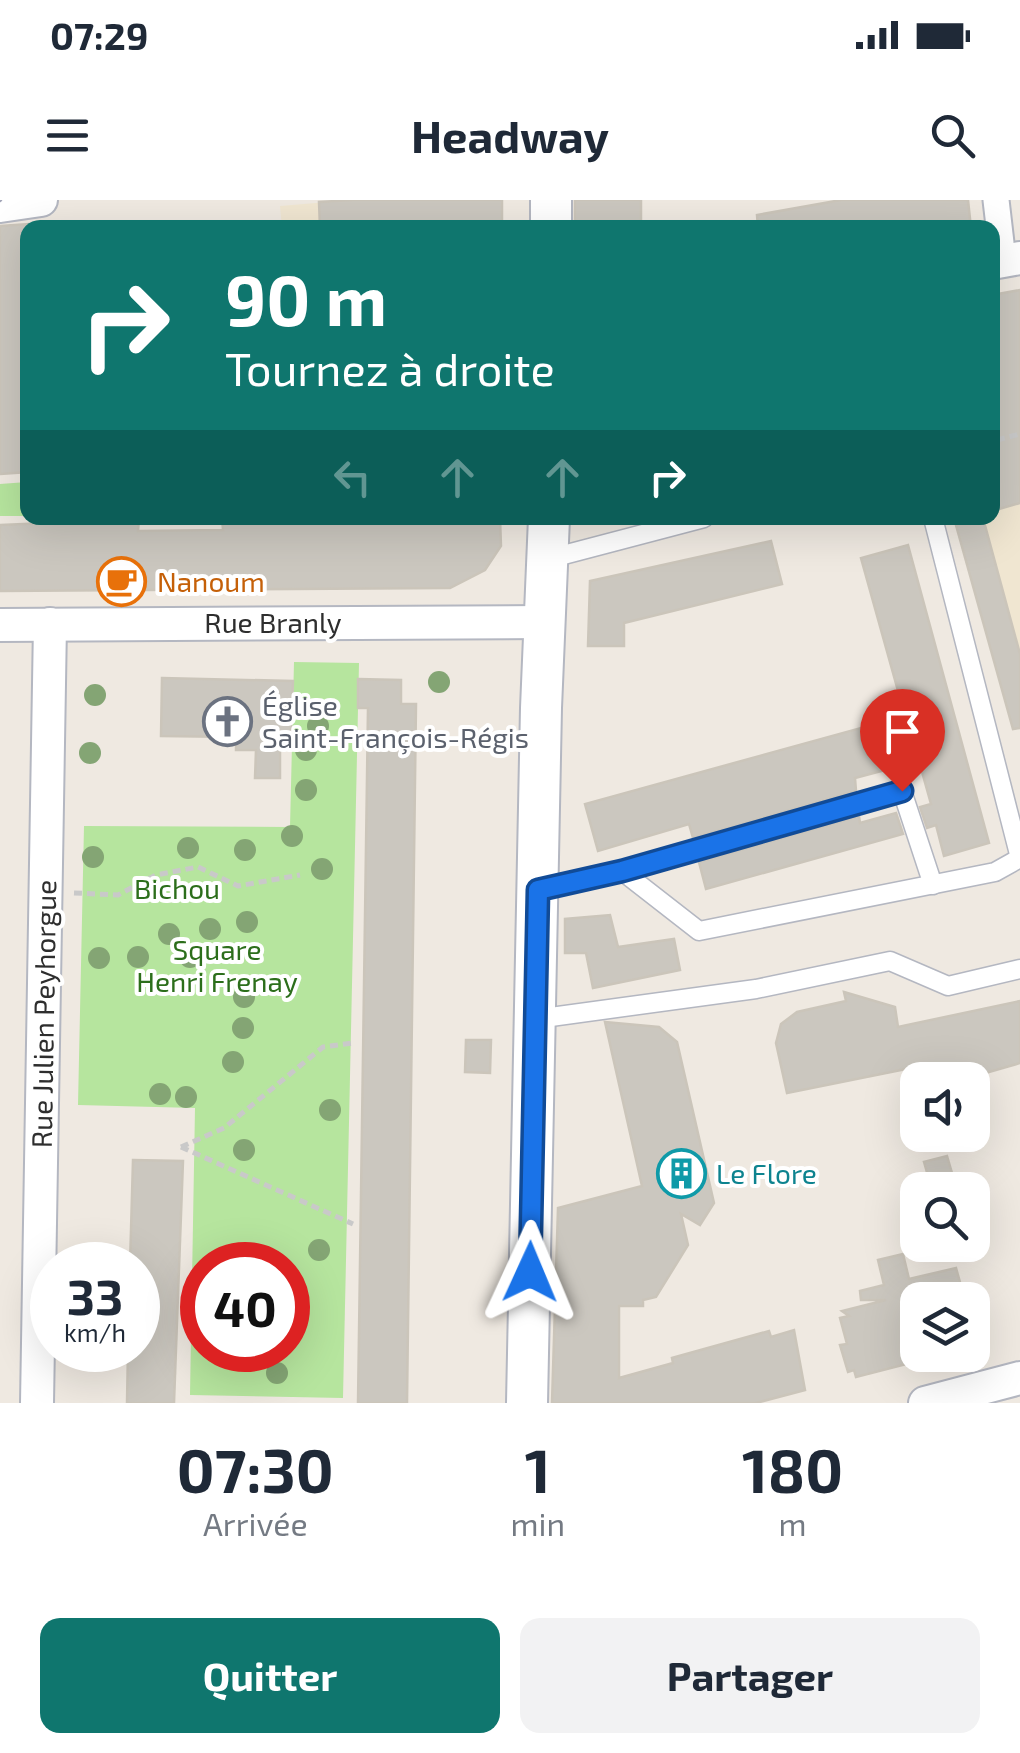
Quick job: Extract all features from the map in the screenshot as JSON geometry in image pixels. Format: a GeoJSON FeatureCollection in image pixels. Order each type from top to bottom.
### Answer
{"type":"FeatureCollection","features":[{"type":"Feature","properties":{"kind":"street"},"geometry":{"type":"LineString","coordinates":[[0,206],[41,200]]}},
{"type":"Feature","properties":{"kind":"street"},"geometry":{"type":"LineString","coordinates":[[1000,224],[1005,255]]}},
{"type":"Feature","properties":{"kind":"street"},"geometry":{"type":"LineString","coordinates":[[527,1403],[548,525]]}},
{"type":"Feature","properties":{"kind":"street","name":"Rue Branly"},"geometry":{"type":"LineString","coordinates":[[0,625],[545,622]]}},
{"type":"Feature","properties":{"kind":"street","name":"Rue Julien Peyhorgue"},"geometry":{"type":"LineString","coordinates":[[37,1403],[50,624]]}},
{"type":"Feature","properties":{"kind":"street"},"geometry":{"type":"LineString","coordinates":[[925,1403],[1020,1378]]}},
{"type":"Feature","properties":{"kind":"lane"},"geometry":{"type":"LineString","coordinates":[[548,559],[677,525]]}},
{"type":"Feature","properties":{"kind":"lane"},"geometry":{"type":"LineString","coordinates":[[622,871],[699,931],[995,872],[1020,858],[935,525]]}},
{"type":"Feature","properties":{"kind":"lane"},"geometry":{"type":"LineString","coordinates":[[538,890],[622,871],[902,791],[933,886]]}},
{"type":"Feature","properties":{"kind":"lane"},"geometry":{"type":"LineString","coordinates":[[536,1019],[756,989],[890,961],[948,986],[1020,969]]}},
{"type":"Feature","properties":{"kind":"path"},"geometry":{"type":"LineString","coordinates":[[46,893],[118,895],[156,875],[198,867],[238,886],[300,875]]}},
{"type":"Feature","properties":{"kind":"path"},"geometry":{"type":"LineString","coordinates":[[352,1224],[181,1148],[224,1128],[323,1047],[353,1042]]}},
{"type":"Feature","properties":{"kind":"shaded area"},"geometry":{"type":"Polygon","coordinates":[[[352,200],[502,200],[502,220],[281,220],[280,206],[352,200]]]}},
{"type":"Feature","properties":{"kind":"shaded area"},"geometry":{"type":"Polygon","coordinates":[[[1020,445],[1020,654],[985,525],[1000,525],[1000,450],[1020,445]]]}},
{"type":"Feature","properties":{"kind":"green space"},"geometry":{"type":"Polygon","coordinates":[[[20,483],[20,516],[0,516],[0,484],[20,483]]]}},
{"type":"Feature","properties":{"kind":"green space","name":"Square Henri Frenay"},"geometry":{"type":"Polygon","coordinates":[[[294,662],[359,663],[343,1398],[190,1395],[190,1372],[310,1372],[310,1242],[193,1242],[195,1108],[78,1105],[84,826],[290,827],[294,662]]]}},
{"type":"Feature","properties":{"kind":"building"},"geometry":{"type":"Polygon","coordinates":[[[502,200],[502,220],[320,220],[319,202],[502,200]]]}},
{"type":"Feature","properties":{"kind":"building"},"geometry":{"type":"Polygon","coordinates":[[[575,200],[641,200],[641,220],[575,220],[575,200]]]}},
{"type":"Feature","properties":{"kind":"building"},"geometry":{"type":"Polygon","coordinates":[[[841,200],[968,200],[970,220],[757,220],[757,215],[841,200]]]}},
{"type":"Feature","properties":{"kind":"building"},"geometry":{"type":"Polygon","coordinates":[[[20,225],[20,473],[0,474],[0,226],[20,225]]]}},
{"type":"Feature","properties":{"kind":"building"},"geometry":{"type":"Polygon","coordinates":[[[1020,290],[1020,503],[1000,509],[1000,294],[1020,290]]]}},
{"type":"Feature","properties":{"kind":"building"},"geometry":{"type":"Polygon","coordinates":[[[0,525],[138,525],[138,531],[223,530],[223,525],[500,525],[501,546],[485,570],[450,588],[0,591],[0,525]]]}},
{"type":"Feature","properties":{"kind":"building"},"geometry":{"type":"Polygon","coordinates":[[[956,525],[985,525],[1020,654],[1020,728],[1013,729],[956,525]]]}},
{"type":"Feature","properties":{"kind":"building"},"geometry":{"type":"Polygon","coordinates":[[[771,541],[782,584],[624,623],[624,646],[588,646],[590,581],[771,541]]]}},
{"type":"Feature","properties":{"kind":"building"},"geometry":{"type":"Polygon","coordinates":[[[908,545],[989,843],[944,856],[936,825],[927,828],[920,807],[931,804],[919,761],[855,778],[856,791],[693,838],[689,824],[598,851],[585,804],[905,716],[861,558],[908,545]]]}},
{"type":"Feature","properties":{"kind":"building","name":"Église Saint-François-Régis"},"geometry":{"type":"Polygon","coordinates":[[[162,678],[293,681],[290,749],[280,749],[280,778],[255,778],[256,750],[236,750],[236,737],[161,736],[162,678]]]}},
{"type":"Feature","properties":{"kind":"building"},"geometry":{"type":"Polygon","coordinates":[[[358,679],[401,680],[401,704],[416,704],[407,1403],[358,1403],[368,708],[358,708],[358,679]]]}},
{"type":"Feature","properties":{"kind":"building"},"geometry":{"type":"Polygon","coordinates":[[[896,813],[903,834],[706,889],[699,862],[859,816],[860,823],[896,813]]]}},
{"type":"Feature","properties":{"kind":"building"},"geometry":{"type":"Polygon","coordinates":[[[610,915],[618,947],[674,939],[680,970],[593,988],[586,953],[565,953],[565,919],[610,915]]]}},
{"type":"Feature","properties":{"kind":"building"},"geometry":{"type":"Polygon","coordinates":[[[844,992],[895,1007],[898,1027],[1020,1001],[1020,1063],[990,1072],[990,1062],[900,1062],[900,1070],[787,1093],[776,1043],[781,1024],[797,1012],[846,1001],[844,992]]]}},
{"type":"Feature","properties":{"kind":"building"},"geometry":{"type":"Polygon","coordinates":[[[605,1022],[659,1027],[677,1042],[714,1203],[700,1225],[681,1214],[688,1245],[656,1297],[643,1300],[643,1306],[619,1306],[619,1378],[673,1363],[672,1358],[769,1331],[771,1337],[794,1330],[805,1390],[756,1403],[552,1403],[558,1208],[642,1186],[605,1022]]]}},
{"type":"Feature","properties":{"kind":"building"},"geometry":{"type":"Polygon","coordinates":[[[466,1040],[491,1040],[490,1073],[465,1072],[466,1040]]]}},
{"type":"Feature","properties":{"kind":"building"},"geometry":{"type":"Polygon","coordinates":[[[947,1156],[952,1172],[927,1172],[924,1162],[947,1156]]]}},
{"type":"Feature","properties":{"kind":"building"},"geometry":{"type":"Polygon","coordinates":[[[133,1160],[183,1161],[174,1403],[127,1403],[128,1372],[160,1372],[160,1242],[131,1242],[133,1160]]]}},
{"type":"Feature","properties":{"kind":"building"},"geometry":{"type":"Polygon","coordinates":[[[900,1255],[909,1279],[956,1268],[960,1282],[900,1282],[900,1366],[856,1377],[854,1370],[848,1372],[840,1345],[847,1344],[840,1318],[849,1316],[842,1311],[886,1300],[861,1300],[860,1291],[884,1285],[878,1260],[900,1255]]]}},
{"type":"Feature","properties":{"kind":"place","name":"Nanoum"},"geometry":{"type":"Point","coordinates":[122,581]}},
{"type":"Feature","properties":{"kind":"place","name":"Église Saint-François-Régis"},"geometry":{"type":"Point","coordinates":[227,721]}},
{"type":"Feature","properties":{"kind":"place","name":"Le Flore"},"geometry":{"type":"Point","coordinates":[681,1173]}},
{"type":"Feature","properties":{"kind":"route"},"geometry":{"type":"LineString","coordinates":[[530,1272],[538,890],[622,871],[902,791]]}},
{"type":"Feature","properties":{"kind":"park label","name":"Bichou"},"geometry":{"type":"Point","coordinates":[177,888]}}]}
